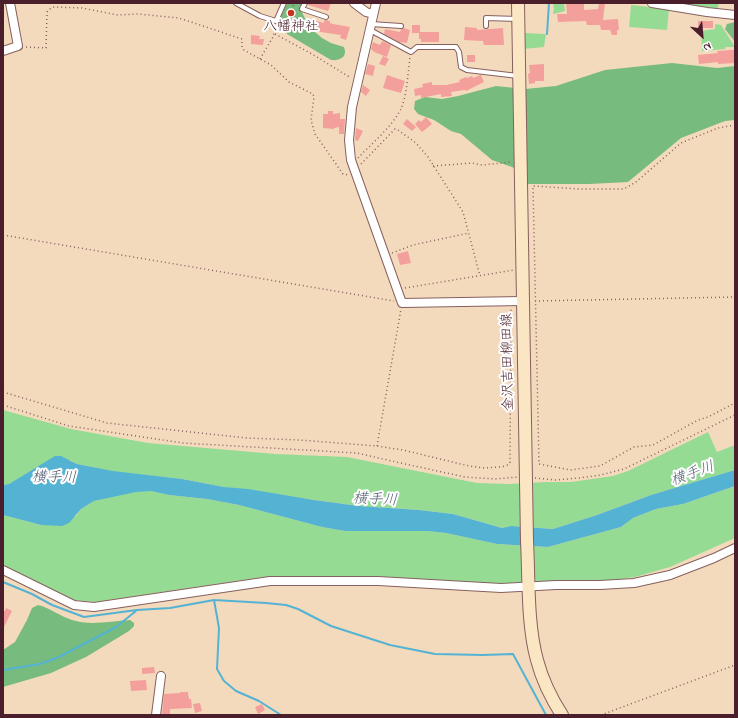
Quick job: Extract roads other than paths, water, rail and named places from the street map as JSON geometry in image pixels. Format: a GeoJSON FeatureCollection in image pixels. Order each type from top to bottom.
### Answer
{"type":"FeatureCollection","features":[{"type":"Feature","properties":{"kind":"main road","name":"金沢吉田柳田線"},"geometry":{"type":"LineString","coordinates":[[518,3],[527,541],[530,610],[537,659],[550,695],[562,715]]}},
{"type":"Feature","properties":{"kind":"street"},"geometry":{"type":"LineString","coordinates":[[3,51],[18,46],[10,3]]}},
{"type":"Feature","properties":{"kind":"street"},"geometry":{"type":"LineString","coordinates":[[354,3],[366,12],[373,14]]}},
{"type":"Feature","properties":{"kind":"street"},"geometry":{"type":"LineString","coordinates":[[376,3],[357,82],[350,120],[349,140],[353,167],[402,303],[523,301]]}},
{"type":"Feature","properties":{"kind":"street"},"geometry":{"type":"LineString","coordinates":[[652,3],[735,15]]}},
{"type":"Feature","properties":{"kind":"street"},"geometry":{"type":"LineString","coordinates":[[3,570],[74,604],[94,607],[270,581],[378,581],[501,588],[634,583],[670,575],[735,548]]}},
{"type":"Feature","properties":{"kind":"street"},"geometry":{"type":"LineString","coordinates":[[156,715],[161,676]]}},
{"type":"Feature","properties":{"kind":"lane"},"geometry":{"type":"LineString","coordinates":[[236,3],[260,16],[276,21],[284,3]]}},
{"type":"Feature","properties":{"kind":"lane"},"geometry":{"type":"LineString","coordinates":[[305,3],[302,9],[326,17]]}},
{"type":"Feature","properties":{"kind":"lane"},"geometry":{"type":"LineString","coordinates":[[486,26],[486,18],[518,19]]}},
{"type":"Feature","properties":{"kind":"lane"},"geometry":{"type":"LineString","coordinates":[[370,27],[401,26]]}},
{"type":"Feature","properties":{"kind":"lane"},"geometry":{"type":"LineString","coordinates":[[370,27],[411,52],[417,46],[434,48],[456,47],[459,52],[461,67],[467,70],[519,76]]}},
{"type":"Feature","properties":{"kind":"water","name":"横手川"},"geometry":{"type":"Polygon","coordinates":[[[55,456],[61,456],[77,464],[113,471],[182,479],[224,487],[248,489],[359,506],[453,514],[502,528],[511,526],[553,529],[651,495],[735,470],[735,486],[683,504],[656,509],[633,518],[621,527],[548,547],[497,544],[446,533],[427,531],[345,531],[322,527],[239,505],[151,491],[136,492],[94,501],[81,509],[69,523],[62,526],[41,525],[3,515],[3,485],[9,484],[55,456]]]}},
{"type":"Feature","properties":{"kind":"waterway"},"geometry":{"type":"LineString","coordinates":[[547,34],[549,3]]}},
{"type":"Feature","properties":{"kind":"waterway"},"geometry":{"type":"LineString","coordinates":[[3,582],[32,594],[52,605],[84,617],[137,610],[170,608],[214,600],[266,603],[286,605],[298,609],[331,626],[390,645],[435,654],[513,654],[546,715]]}},
{"type":"Feature","properties":{"kind":"waterway"},"geometry":{"type":"LineString","coordinates":[[214,600],[219,628],[217,669],[224,681],[236,691],[259,701],[281,715]]}},
{"type":"Feature","properties":{"kind":"waterway"},"geometry":{"type":"LineString","coordinates":[[3,670],[40,664],[59,657],[116,627],[136,611]]}},
{"type":"Feature","properties":{"kind":"place","name":"八幡神社"},"geometry":{"type":"Point","coordinates":[291,13]}}]}
